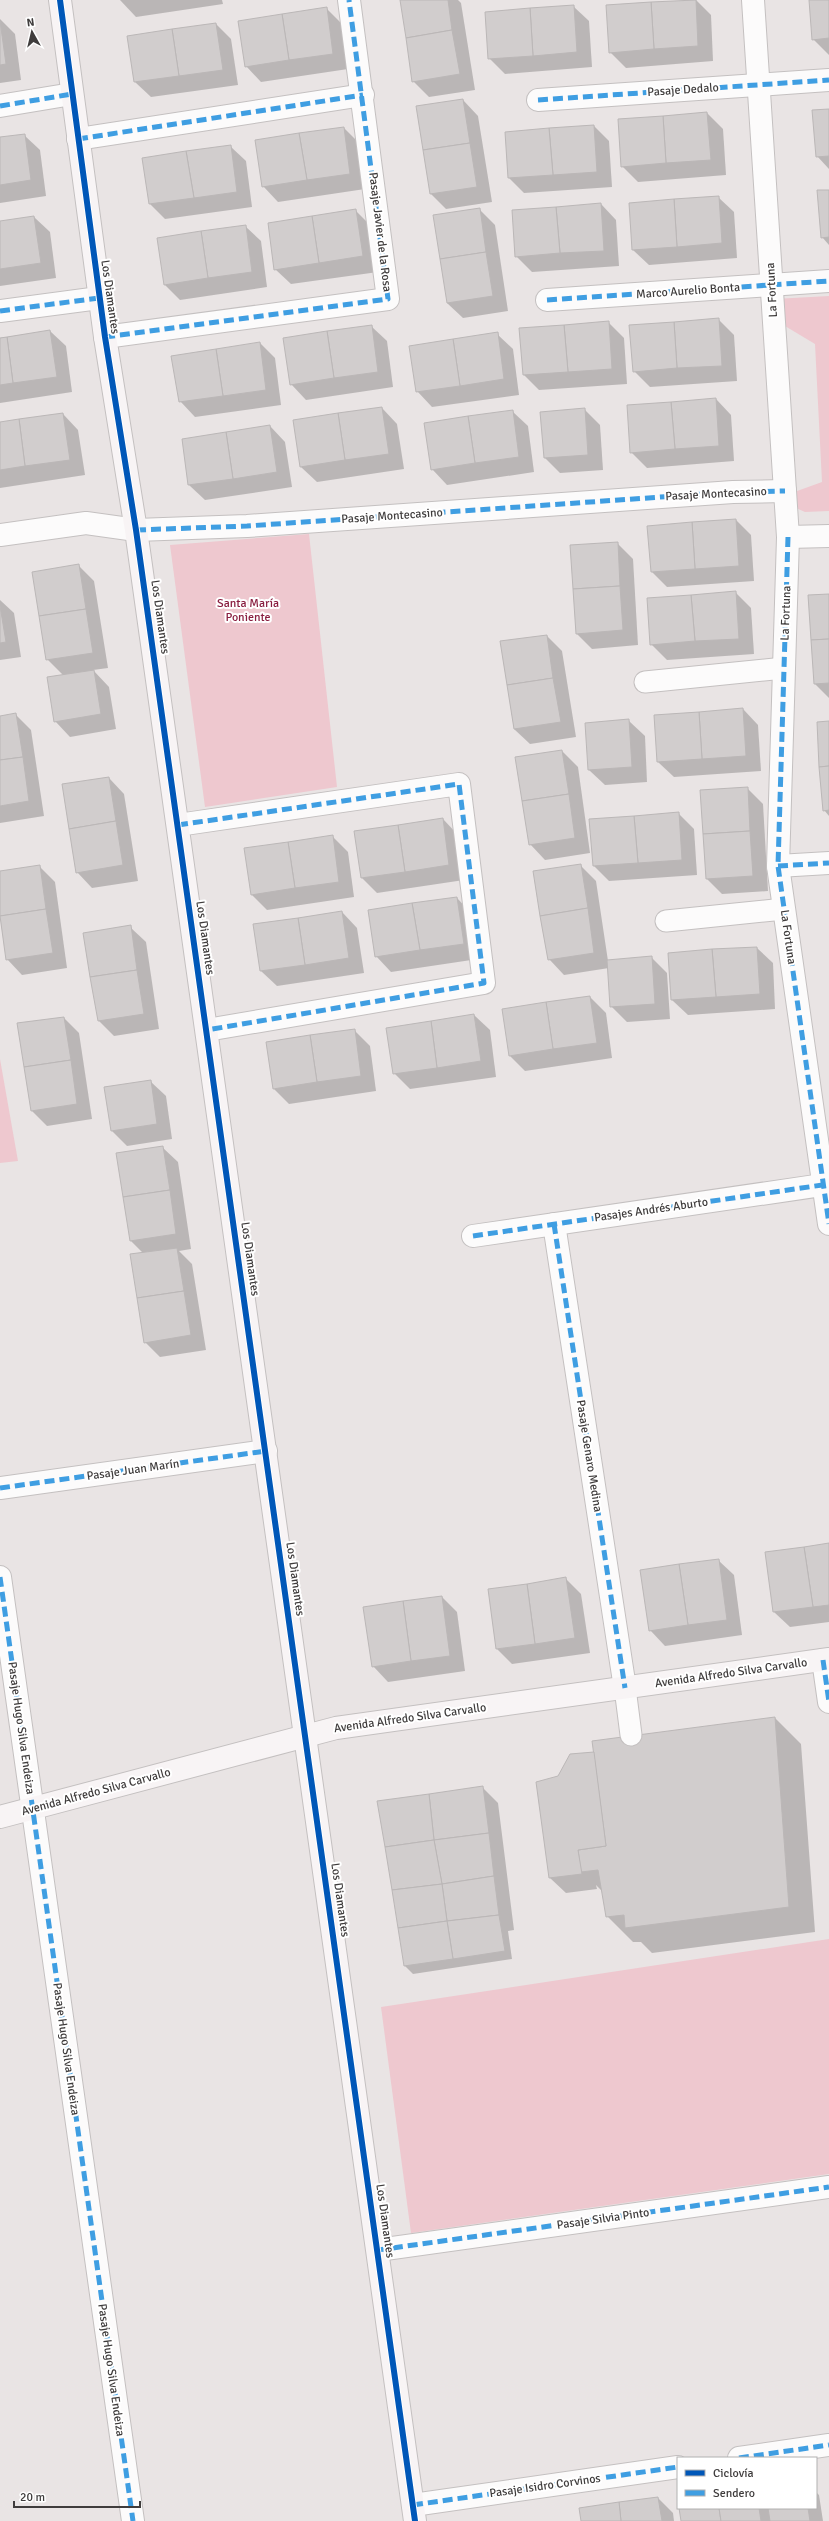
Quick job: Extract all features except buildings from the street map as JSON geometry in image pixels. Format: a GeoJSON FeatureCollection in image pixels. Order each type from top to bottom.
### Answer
{"type":"FeatureCollection","features":[{"type":"Feature","properties":{"kind":"street","name":"Los Diamantes"},"geometry":{"type":"LineString","coordinates":[[60,0],[99,298],[136,530],[178,824],[414,2513]]}},
{"type":"Feature","properties":{"kind":"street","name":"Pasaje Javier de la Rosa"},"geometry":{"type":"LineString","coordinates":[[105,337],[388,299],[363,95],[349,0]]}},
{"type":"Feature","properties":{"kind":"street","name":"La Fortuna"},"geometry":{"type":"LineString","coordinates":[[752,0],[788,537],[778,866],[826,1185],[829,1224]]}},
{"type":"Feature","properties":{"kind":"street","name":"Pasaje Dedalo"},"geometry":{"type":"LineString","coordinates":[[538,100],[829,80]]}},
{"type":"Feature","properties":{"kind":"street"},"geometry":{"type":"LineString","coordinates":[[0,106],[72,94]]}},
{"type":"Feature","properties":{"kind":"street"},"geometry":{"type":"LineString","coordinates":[[78,139],[363,95]]}},
{"type":"Feature","properties":{"kind":"street","name":"Marco Aurelio Bonta"},"geometry":{"type":"LineString","coordinates":[[547,300],[829,281]]}},
{"type":"Feature","properties":{"kind":"street"},"geometry":{"type":"LineString","coordinates":[[0,311],[99,298]]}},
{"type":"Feature","properties":{"kind":"street","name":"Pasaje Montecasino"},"geometry":{"type":"LineString","coordinates":[[0,535],[86,523],[136,530],[247,526],[733,492],[785,491]]}},
{"type":"Feature","properties":{"kind":"street"},"geometry":{"type":"LineString","coordinates":[[788,537],[829,536]]}},
{"type":"Feature","properties":{"kind":"street"},"geometry":{"type":"LineString","coordinates":[[178,824],[459,784],[484,983],[207,1030]]}},
{"type":"Feature","properties":{"kind":"street"},"geometry":{"type":"LineString","coordinates":[[778,866],[829,863]]}},
{"type":"Feature","properties":{"kind":"street","name":"Pasajes Andrés Aburto"},"geometry":{"type":"LineString","coordinates":[[473,1236],[826,1185]]}},
{"type":"Feature","properties":{"kind":"street","name":"Pasaje Genaro Medina"},"geometry":{"type":"LineString","coordinates":[[554,1224],[625,1688]]}},
{"type":"Feature","properties":{"kind":"street","name":"Pasaje Juan Marín"},"geometry":{"type":"LineString","coordinates":[[0,1488],[266,1451]]}},
{"type":"Feature","properties":{"kind":"street","name":"Pasaje Hugo Silva Endeiza"},"geometry":{"type":"LineString","coordinates":[[0,1578],[133,2521]]}},
{"type":"Feature","properties":{"kind":"street"},"geometry":{"type":"LineString","coordinates":[[826,1659],[829,1702]]}},
{"type":"Feature","properties":{"kind":"street","name":"Avenida Alfredo Silva Carvallo"},"geometry":{"type":"LineString","coordinates":[[0,1817],[33,1810],[306,1734],[336,1728],[826,1659]]}},
{"type":"Feature","properties":{"kind":"street","name":"Pasaje Silvia Pinto"},"geometry":{"type":"LineString","coordinates":[[378,2250],[829,2187]]}},
{"type":"Feature","properties":{"kind":"street"},"geometry":{"type":"LineString","coordinates":[[746,2457],[829,2445]]}},
{"type":"Feature","properties":{"kind":"street","name":"Pasaje Isidro Corvinos"},"geometry":{"type":"LineString","coordinates":[[414,2513],[677,2467]]}},
{"type":"Feature","properties":{"kind":"lane"},"geometry":{"type":"LineString","coordinates":[[645,682],[784,668]]}},
{"type":"Feature","properties":{"kind":"lane"},"geometry":{"type":"LineString","coordinates":[[666,921],[784,909]]}},
{"type":"Feature","properties":{"kind":"lane"},"geometry":{"type":"LineString","coordinates":[[625,1688],[631,1735]]}},
{"type":"Feature","properties":{"kind":"green space"},"geometry":{"type":"Polygon","coordinates":[[[829,296],[829,511],[805,512],[787,504],[786,495],[822,482],[815,344],[775,320],[774,299],[829,296]]]}},
{"type":"Feature","properties":{"kind":"green space","name":"Santa María Poniente"},"geometry":{"type":"Polygon","coordinates":[[[309,534],[337,787],[205,807],[170,545],[309,534]]]}},
{"type":"Feature","properties":{"kind":"green space"},"geometry":{"type":"Polygon","coordinates":[[[0,1059],[18,1161],[0,1163],[0,1059]]]}},
{"type":"Feature","properties":{"kind":"green space"},"geometry":{"type":"Polygon","coordinates":[[[829,1939],[829,2174],[411,2233],[381,2007],[829,1939]]]}},
{"type":"Feature","properties":{"kind":"marked path"},"geometry":{"type":"LineString","coordinates":[[105,337],[388,299],[349,0]]}},
{"type":"Feature","properties":{"kind":"marked path"},"geometry":{"type":"LineString","coordinates":[[538,100],[829,80]]}},
{"type":"Feature","properties":{"kind":"marked path"},"geometry":{"type":"LineString","coordinates":[[0,106],[72,94]]}},
{"type":"Feature","properties":{"kind":"marked path"},"geometry":{"type":"LineString","coordinates":[[78,139],[363,95]]}},
{"type":"Feature","properties":{"kind":"marked path"},"geometry":{"type":"LineString","coordinates":[[547,300],[829,281]]}},
{"type":"Feature","properties":{"kind":"marked path"},"geometry":{"type":"LineString","coordinates":[[0,311],[99,298]]}},
{"type":"Feature","properties":{"kind":"marked path"},"geometry":{"type":"LineString","coordinates":[[136,530],[247,526],[733,492],[785,491]]}},
{"type":"Feature","properties":{"kind":"marked path"},"geometry":{"type":"LineString","coordinates":[[788,537],[778,866],[829,1224]]}},
{"type":"Feature","properties":{"kind":"marked path"},"geometry":{"type":"LineString","coordinates":[[178,825],[459,784],[484,983],[207,1030]]}},
{"type":"Feature","properties":{"kind":"marked path"},"geometry":{"type":"LineString","coordinates":[[778,866],[829,863]]}},
{"type":"Feature","properties":{"kind":"marked path"},"geometry":{"type":"LineString","coordinates":[[473,1236],[829,1184]]}},
{"type":"Feature","properties":{"kind":"marked path"},"geometry":{"type":"LineString","coordinates":[[554,1224],[625,1688]]}},
{"type":"Feature","properties":{"kind":"marked path"},"geometry":{"type":"LineString","coordinates":[[0,1488],[266,1451]]}},
{"type":"Feature","properties":{"kind":"marked path"},"geometry":{"type":"LineString","coordinates":[[0,1577],[133,2521]]}},
{"type":"Feature","properties":{"kind":"marked path"},"geometry":{"type":"LineString","coordinates":[[823,1660],[829,1702]]}},
{"type":"Feature","properties":{"kind":"marked path"},"geometry":{"type":"LineString","coordinates":[[378,2250],[829,2187]]}},
{"type":"Feature","properties":{"kind":"marked path"},"geometry":{"type":"LineString","coordinates":[[746,2457],[829,2445]]}},
{"type":"Feature","properties":{"kind":"marked path"},"geometry":{"type":"LineString","coordinates":[[413,2505],[677,2467]]}},
{"type":"Feature","properties":{"kind":"cycle path"},"geometry":{"type":"LineString","coordinates":[[60,0],[105,337],[136,530],[415,2521]]}}]}
